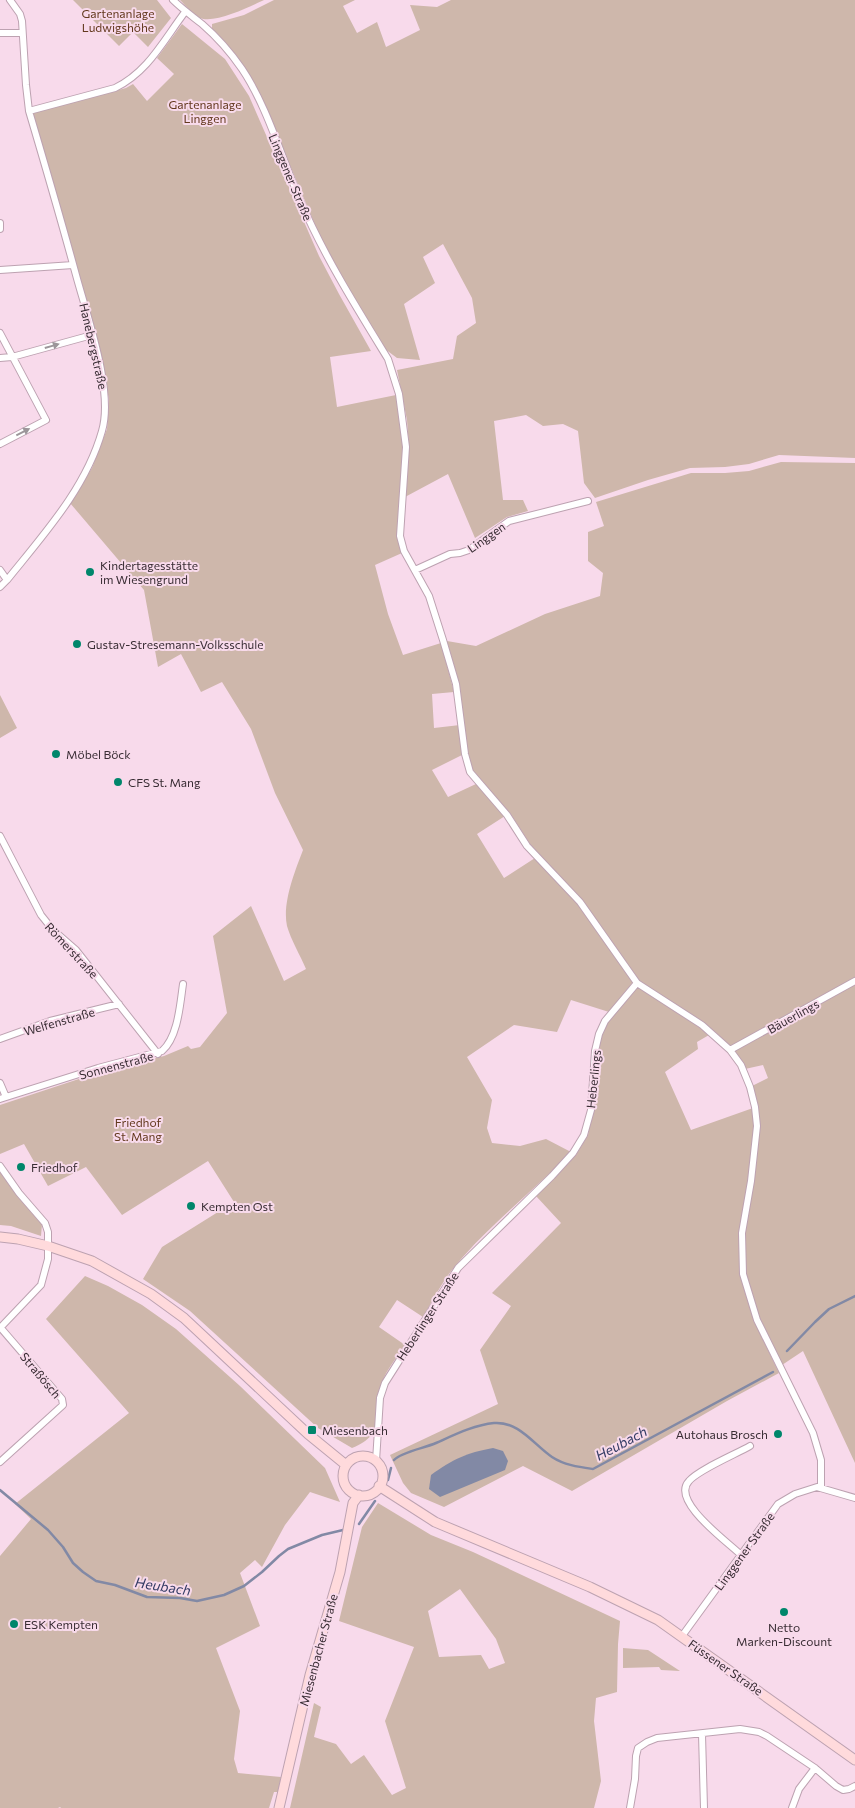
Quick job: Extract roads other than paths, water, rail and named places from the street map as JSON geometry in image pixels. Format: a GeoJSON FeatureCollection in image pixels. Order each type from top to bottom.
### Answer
{"type":"FeatureCollection","features":[{"type":"Feature","properties":{"kind":"main road"},"geometry":{"type":"LineString","coordinates":[[0,1237],[45,1245],[94,1262],[150,1294],[184,1318],[308,1434],[346,1465]]}},
{"type":"Feature","properties":{"kind":"main road"},"geometry":{"type":"LineString","coordinates":[[366,1456],[376,1461],[382,1473],[379,1486],[371,1494],[359,1495],[351,1491],[344,1483],[343,1473],[346,1465],[356,1458],[366,1456]]}},
{"type":"Feature","properties":{"kind":"main road","name":"Füssener Straße"},"geometry":{"type":"LineString","coordinates":[[379,1486],[434,1522],[590,1588],[658,1620],[855,1760]]}},
{"type":"Feature","properties":{"kind":"main road","name":"Miesenbacher Straße"},"geometry":{"type":"LineString","coordinates":[[280,1807],[310,1675],[340,1572],[353,1503],[359,1495]]}},
{"type":"Feature","properties":{"kind":"street","name":"Hanebergstraße"},"geometry":{"type":"LineString","coordinates":[[0,587],[48,530],[80,483],[103,429],[106,400],[92,335],[29,111],[21,33],[22,21],[20,14],[10,0]]}},
{"type":"Feature","properties":{"kind":"street","name":"Linggener Straße"},"geometry":{"type":"LineString","coordinates":[[173,0],[185,12],[202,24],[230,53],[256,92],[300,202],[319,242],[345,290],[388,359],[392,369],[399,394],[406,447],[400,536],[404,551],[429,596],[456,684],[465,754],[470,772],[507,815],[528,846],[580,902],[637,983]]}},
{"type":"Feature","properties":{"kind":"street"},"geometry":{"type":"LineString","coordinates":[[29,111],[115,88],[130,81],[144,68],[185,12]]}},
{"type":"Feature","properties":{"kind":"street"},"geometry":{"type":"LineString","coordinates":[[0,33],[21,33]]}},
{"type":"Feature","properties":{"kind":"street"},"geometry":{"type":"LineString","coordinates":[[0,223],[0,229]]}},
{"type":"Feature","properties":{"kind":"street"},"geometry":{"type":"LineString","coordinates":[[0,270],[73,266]]}},
{"type":"Feature","properties":{"kind":"street"},"geometry":{"type":"LineString","coordinates":[[0,333],[46,420],[0,444]]}},
{"type":"Feature","properties":{"kind":"street"},"geometry":{"type":"LineString","coordinates":[[0,358],[12,357],[92,335]]}},
{"type":"Feature","properties":{"kind":"street","name":"Linggen"},"geometry":{"type":"LineString","coordinates":[[415,570],[450,554],[464,552],[480,543],[508,521],[588,501]]}},
{"type":"Feature","properties":{"kind":"street"},"geometry":{"type":"LineString","coordinates":[[0,570],[7,580]]}},
{"type":"Feature","properties":{"kind":"street","name":"Römerstraße"},"geometry":{"type":"LineString","coordinates":[[0,836],[41,915],[53,930],[76,950],[158,1054]]}},
{"type":"Feature","properties":{"kind":"street","name":"Bäuerlings"},"geometry":{"type":"LineString","coordinates":[[730,1050],[855,981]]}},
{"type":"Feature","properties":{"kind":"street"},"geometry":{"type":"LineString","coordinates":[[637,983],[702,1025],[730,1050],[741,1065],[750,1087],[757,1126],[751,1181],[742,1233],[743,1274],[757,1320],[813,1433],[821,1460],[821,1487],[855,1498]]}},
{"type":"Feature","properties":{"kind":"street","name":"Heberlings"},"geometry":{"type":"LineString","coordinates":[[552,1176],[573,1153],[585,1132],[591,1110],[595,1051],[605,1020],[637,983]]}},
{"type":"Feature","properties":{"kind":"street","name":"Sonnenstraße"},"geometry":{"type":"LineString","coordinates":[[3,1098],[98,1068],[158,1054],[170,1045],[183,984]]}},
{"type":"Feature","properties":{"kind":"street","name":"Welfenstraße"},"geometry":{"type":"LineString","coordinates":[[0,1039],[50,1021],[119,1004]]}},
{"type":"Feature","properties":{"kind":"street"},"geometry":{"type":"LineString","coordinates":[[0,1083],[3,1098]]}},
{"type":"Feature","properties":{"kind":"street"},"geometry":{"type":"LineString","coordinates":[[0,1166],[19,1193],[45,1223],[48,1232],[45,1245],[48,1259],[41,1285],[0,1328]]}},
{"type":"Feature","properties":{"kind":"street","name":"Heberlinger Straße"},"geometry":{"type":"LineString","coordinates":[[376,1461],[380,1398],[385,1383],[394,1367],[458,1268],[490,1234],[552,1176]]}},
{"type":"Feature","properties":{"kind":"street","name":"Straßösch"},"geometry":{"type":"LineString","coordinates":[[0,1328],[62,1399],[63,1405],[0,1462]]}},
{"type":"Feature","properties":{"kind":"street"},"geometry":{"type":"LineString","coordinates":[[741,1554],[699,1518],[688,1502],[684,1490],[686,1484],[694,1476],[750,1446]]}},
{"type":"Feature","properties":{"kind":"street","name":"Linggener Straße"},"geometry":{"type":"LineString","coordinates":[[682,1636],[778,1504],[795,1494],[821,1487]]}},
{"type":"Feature","properties":{"kind":"street"},"geometry":{"type":"LineString","coordinates":[[630,1808],[638,1748],[657,1738],[740,1729],[759,1732],[815,1768],[843,1790],[855,1786]]}},
{"type":"Feature","properties":{"kind":"street"},"geometry":{"type":"LineString","coordinates":[[702,1734],[704,1808]]}},
{"type":"Feature","properties":{"kind":"street"},"geometry":{"type":"LineString","coordinates":[[792,1808],[799,1789],[815,1768]]}},
{"type":"Feature","properties":{"kind":"water"},"geometry":{"type":"Polygon","coordinates":[[[493,1448],[503,1451],[508,1461],[505,1470],[440,1497],[429,1489],[431,1475],[446,1465],[460,1457],[493,1448]]]}},
{"type":"Feature","properties":{"kind":"waterway","name":"Heubach"},"geometry":{"type":"LineString","coordinates":[[787,1351],[829,1309],[855,1296]]}},
{"type":"Feature","properties":{"kind":"waterway","name":"Heubach"},"geometry":{"type":"LineString","coordinates":[[394,1460],[414,1450],[472,1428],[487,1424],[503,1423],[519,1430],[557,1460],[593,1469],[773,1372]]}},
{"type":"Feature","properties":{"kind":"waterway","name":"Heubach"},"geometry":{"type":"LineString","coordinates":[[388,1480],[391,1468]]}},
{"type":"Feature","properties":{"kind":"waterway","name":"Heubach"},"geometry":{"type":"LineString","coordinates":[[0,1490],[48,1530],[63,1547],[73,1563],[83,1572],[96,1581],[115,1585],[147,1597],[180,1598],[197,1601],[224,1595],[244,1586],[288,1549],[322,1535],[343,1530]]}},
{"type":"Feature","properties":{"kind":"waterway","name":"Heubach"},"geometry":{"type":"LineString","coordinates":[[359,1524],[375,1501]]}},
{"type":"Feature","properties":{"kind":"place","name":"Kindertagesstätte im Wiesengrund"},"geometry":{"type":"Point","coordinates":[90,572]}},
{"type":"Feature","properties":{"kind":"place","name":"Gustav-Stresemann-Volksschule"},"geometry":{"type":"Point","coordinates":[77,644]}},
{"type":"Feature","properties":{"kind":"place","name":"Möbel Böck"},"geometry":{"type":"Point","coordinates":[56,754]}},
{"type":"Feature","properties":{"kind":"place","name":"CFS St. Mang"},"geometry":{"type":"Point","coordinates":[118,782]}},
{"type":"Feature","properties":{"kind":"place","name":"Friedhof"},"geometry":{"type":"Point","coordinates":[21,1167]}},
{"type":"Feature","properties":{"kind":"place","name":"Kempten Ost"},"geometry":{"type":"Point","coordinates":[191,1206]}},
{"type":"Feature","properties":{"kind":"place","name":"Miesenbach"},"geometry":{"type":"Point","coordinates":[312,1430]}},
{"type":"Feature","properties":{"kind":"place","name":"Autohaus Brosch"},"geometry":{"type":"Point","coordinates":[778,1434]}},
{"type":"Feature","properties":{"kind":"place","name":"Netto Marken-Discount"},"geometry":{"type":"Point","coordinates":[784,1612]}},
{"type":"Feature","properties":{"kind":"place","name":"ESK Kempten"},"geometry":{"type":"Point","coordinates":[14,1624]}},
{"type":"Feature","properties":{"kind":"park label","name":"Gartenanlage Ludwigshöhe"},"geometry":{"type":"Point","coordinates":[118,20]}},
{"type":"Feature","properties":{"kind":"park label","name":"Gartenanlage Linggen"},"geometry":{"type":"Point","coordinates":[205,111]}},
{"type":"Feature","properties":{"kind":"park label","name":"Friedhof St. Mang"},"geometry":{"type":"Point","coordinates":[138,1129]}}]}
